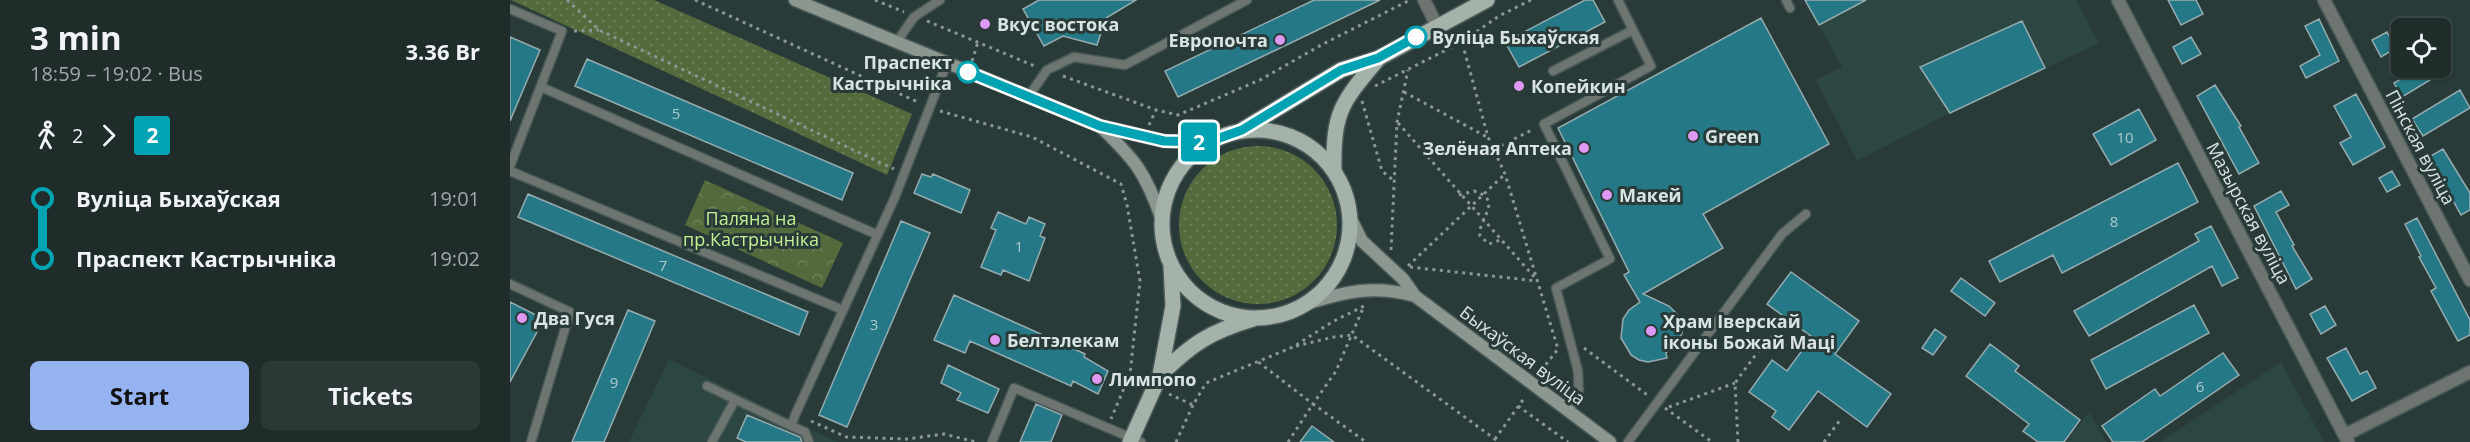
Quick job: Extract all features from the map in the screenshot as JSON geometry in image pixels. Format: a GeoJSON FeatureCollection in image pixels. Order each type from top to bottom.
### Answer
{"type":"FeatureCollection","features":[{"type":"Feature","properties":{"kind":"main road"},"geometry":{"type":"LineString","coordinates":[[795,0],[896,44],[1100,126],[1164,141],[1208,142]]}},
{"type":"Feature","properties":{"kind":"main road"},"geometry":{"type":"LineString","coordinates":[[1161,217],[1168,188],[1184,162],[1208,142],[1242,130],[1341,70],[1378,58],[1487,0]]}},
{"type":"Feature","properties":{"kind":"main road"},"geometry":{"type":"LineString","coordinates":[[1334,171],[1335,130],[1341,107],[1378,58]]}},
{"type":"Feature","properties":{"kind":"main road"},"geometry":{"type":"LineString","coordinates":[[1100,126],[1133,159],[1149,183],[1161,217],[1163,242],[1171,266],[1173,306],[1160,375],[1135,440]]}},
{"type":"Feature","properties":{"kind":"main road"},"geometry":{"type":"LineString","coordinates":[[1160,375],[1188,348],[1222,328],[1255,318],[1281,315],[1306,304],[1331,281],[1346,250],[1350,217],[1345,193],[1334,171],[1309,146],[1277,132],[1242,130]]}},
{"type":"Feature","properties":{"kind":"main road","name":"Быхаўская вуліца"},"geometry":{"type":"LineString","coordinates":[[1350,217],[1362,241],[1403,279],[1415,296],[1610,442]]}},
{"type":"Feature","properties":{"kind":"main road"},"geometry":{"type":"LineString","coordinates":[[1171,266],[1192,293],[1221,312],[1255,318]]}},
{"type":"Feature","properties":{"kind":"main road","name":"Быхаўская вуліца"},"geometry":{"type":"LineString","coordinates":[[1306,304],[1354,291],[1392,290],[1415,296]]}},
{"type":"Feature","properties":{"kind":"street"},"geometry":{"type":"LineString","coordinates":[[1424,0],[1437,26]]}},
{"type":"Feature","properties":{"kind":"street","name":"Мазырская вуліца"},"geometry":{"type":"LineString","coordinates":[[2118,0],[2347,439]]}},
{"type":"Feature","properties":{"kind":"street","name":"Пінская вуліца"},"geometry":{"type":"LineString","coordinates":[[2324,0],[2470,280]]}},
{"type":"Feature","properties":{"kind":"street"},"geometry":{"type":"LineString","coordinates":[[2347,439],[2470,372]]}},
{"type":"Feature","properties":{"kind":"lane"},"geometry":{"type":"LineString","coordinates":[[896,44],[914,16],[940,0]]}},
{"type":"Feature","properties":{"kind":"lane"},"geometry":{"type":"LineString","coordinates":[[1028,97],[1047,70],[1074,57],[1125,65],[1247,0]]}},
{"type":"Feature","properties":{"kind":"lane"},"geometry":{"type":"LineString","coordinates":[[1568,411],[1579,396],[1578,371],[1556,288],[1610,259],[1544,124],[1651,66],[1618,0]]}},
{"type":"Feature","properties":{"kind":"lane"},"geometry":{"type":"LineString","coordinates":[[510,9],[562,31],[510,169],[843,309]]}},
{"type":"Feature","properties":{"kind":"lane"},"geometry":{"type":"LineString","coordinates":[[1553,71],[1633,30]]}},
{"type":"Feature","properties":{"kind":"lane"},"geometry":{"type":"LineString","coordinates":[[791,426],[878,235],[947,63]]}},
{"type":"Feature","properties":{"kind":"lane"},"geometry":{"type":"LineString","coordinates":[[541,87],[878,235]]}},
{"type":"Feature","properties":{"kind":"lane"},"geometry":{"type":"LineString","coordinates":[[1628,442],[1782,234],[1806,214]]}},
{"type":"Feature","properties":{"kind":"lane"},"geometry":{"type":"LineString","coordinates":[[510,284],[570,312],[531,442]]}},
{"type":"Feature","properties":{"kind":"lane"},"geometry":{"type":"LineString","coordinates":[[707,386],[805,432],[809,442]]}},
{"type":"Feature","properties":{"kind":"lane"},"geometry":{"type":"LineString","coordinates":[[992,442],[1014,388],[1135,440]]}},
{"type":"Feature","properties":{"kind":"lane"},"geometry":{"type":"LineString","coordinates":[[712,442],[735,400]]}},
{"type":"Feature","properties":{"kind":"path"},"geometry":{"type":"LineString","coordinates":[[567,0],[599,30],[904,173]]}},
{"type":"Feature","properties":{"kind":"path"},"geometry":{"type":"LineString","coordinates":[[696,0],[950,115],[1032,137],[1121,184]]}},
{"type":"Feature","properties":{"kind":"path"},"geometry":{"type":"LineString","coordinates":[[955,32],[1047,70],[1156,111],[1178,116],[1260,80],[1323,44],[1410,0]]}},
{"type":"Feature","properties":{"kind":"path"},"geometry":{"type":"LineString","coordinates":[[1368,91],[1462,42],[1499,16],[1531,0]]}},
{"type":"Feature","properties":{"kind":"path"},"geometry":{"type":"LineString","coordinates":[[562,31],[599,30]]}},
{"type":"Feature","properties":{"kind":"path"},"geometry":{"type":"LineString","coordinates":[[1462,42],[1488,137],[1504,174],[1558,349],[1544,367]]}},
{"type":"Feature","properties":{"kind":"path"},"geometry":{"type":"LineString","coordinates":[[1390,253],[1397,122],[1408,70]]}},
{"type":"Feature","properties":{"kind":"path"},"geometry":{"type":"LineString","coordinates":[[1404,92],[1488,137]]}},
{"type":"Feature","properties":{"kind":"path"},"geometry":{"type":"LineString","coordinates":[[1361,100],[1382,171],[1394,182]]}},
{"type":"Feature","properties":{"kind":"path"},"geometry":{"type":"LineString","coordinates":[[1148,127],[1156,111]]}},
{"type":"Feature","properties":{"kind":"path"},"geometry":{"type":"LineString","coordinates":[[1397,122],[1470,208],[1538,281]]}},
{"type":"Feature","properties":{"kind":"path"},"geometry":{"type":"LineString","coordinates":[[1494,149],[1520,136]]}},
{"type":"Feature","properties":{"kind":"path"},"geometry":{"type":"LineString","coordinates":[[1504,174],[1407,267],[1538,281]]}},
{"type":"Feature","properties":{"kind":"path"},"geometry":{"type":"LineString","coordinates":[[1107,427],[1130,374],[1140,282],[1127,205],[1121,184],[1124,178]]}},
{"type":"Feature","properties":{"kind":"path"},"geometry":{"type":"LineString","coordinates":[[1460,195],[1469,191],[1483,195],[1489,205],[1487,217],[1479,228],[1482,239],[1493,244],[1500,240]]}},
{"type":"Feature","properties":{"kind":"path"},"geometry":{"type":"LineString","coordinates":[[1288,442],[1336,371],[1364,306],[1332,322],[1293,347]]}},
{"type":"Feature","properties":{"kind":"path"},"geometry":{"type":"LineString","coordinates":[[1176,442],[1192,405],[1206,383],[1293,347],[1334,337],[1352,335],[1497,441],[1525,397]]}},
{"type":"Feature","properties":{"kind":"path"},"geometry":{"type":"LineString","coordinates":[[1666,408],[1735,382],[1770,335],[1790,349]]}},
{"type":"Feature","properties":{"kind":"path"},"geometry":{"type":"LineString","coordinates":[[1257,361],[1366,442]]}},
{"type":"Feature","properties":{"kind":"path"},"geometry":{"type":"LineString","coordinates":[[1130,374],[1141,380]]}},
{"type":"Feature","properties":{"kind":"path"},"geometry":{"type":"LineString","coordinates":[[1735,382],[1738,442]]}},
{"type":"Feature","properties":{"kind":"path"},"geometry":{"type":"LineString","coordinates":[[1167,393],[1192,405]]}},
{"type":"Feature","properties":{"kind":"path"},"geometry":{"type":"LineString","coordinates":[[1518,406],[1568,442]]}},
{"type":"Feature","properties":{"kind":"path"},"geometry":{"type":"LineString","coordinates":[[796,413],[846,437],[869,441],[944,434],[976,442]]}},
{"type":"Feature","properties":{"kind":"path"},"geometry":{"type":"LineString","coordinates":[[1824,442],[1840,420]]}},
{"type":"Feature","properties":{"kind":"shaded area"},"geometry":{"type":"Polygon","coordinates":[[[1805,0],[2076,0],[2099,43],[1950,113],[1857,161],[1816,80],[1842,67],[1805,0]]]}},
{"type":"Feature","properties":{"kind":"shaded area"},"geometry":{"type":"Polygon","coordinates":[[[669,359],[837,442],[629,442],[669,359]]]}},
{"type":"Feature","properties":{"kind":"shaded area"},"geometry":{"type":"Polygon","coordinates":[[[2281,362],[2324,442],[2160,442],[2281,362]]]}},
{"type":"Feature","properties":{"kind":"shaded area"},"geometry":{"type":"Polygon","coordinates":[[[2089,412],[2106,442],[2066,442],[2089,412]]]}},
{"type":"Feature","properties":{"kind":"green space"},"geometry":{"type":"Polygon","coordinates":[[[511,0],[654,0],[912,114],[887,175],[511,0]]]}},
{"type":"Feature","properties":{"kind":"green space"},"geometry":{"type":"Polygon","coordinates":[[[1258,146],[1273,147],[1288,152],[1302,159],[1314,169],[1324,181],[1331,195],[1336,210],[1336,240],[1331,255],[1324,269],[1314,281],[1302,291],[1288,298],[1273,303],[1258,304],[1243,303],[1228,298],[1214,291],[1202,281],[1192,269],[1185,255],[1180,240],[1179,225],[1180,210],[1185,195],[1192,181],[1202,169],[1214,159],[1228,152],[1243,147],[1258,146]]]}},
{"type":"Feature","properties":{"kind":"green space","name":"Паляна на пр.Кастрычніка"},"geometry":{"type":"Polygon","coordinates":[[[705,180],[843,243],[822,288],[685,225],[705,180]]]}},
{"type":"Feature","properties":{"kind":"building"},"geometry":{"type":"Polygon","coordinates":[[[1039,0],[1136,0],[1106,18],[1097,45],[1063,36],[1044,46],[1023,9],[1039,0]]]}},
{"type":"Feature","properties":{"kind":"building"},"geometry":{"type":"Polygon","coordinates":[[[1314,0],[1380,0],[1178,97],[1165,71],[1314,0]]]}},
{"type":"Feature","properties":{"kind":"building"},"geometry":{"type":"Polygon","coordinates":[[[1585,0],[1593,0],[1605,22],[1519,67],[1505,42],[1585,0]]]}},
{"type":"Feature","properties":{"kind":"building"},"geometry":{"type":"Polygon","coordinates":[[[1805,0],[1866,0],[1819,25],[1805,0]]]}},
{"type":"Feature","properties":{"kind":"building"},"geometry":{"type":"Polygon","coordinates":[[[2168,0],[2196,0],[2203,14],[2181,25],[2168,0]]]}},
{"type":"Feature","properties":{"kind":"building","name":"Green"},"geometry":{"type":"Polygon","coordinates":[[[1761,18],[1829,144],[1703,214],[1723,248],[1643,294],[1669,306],[1676,313],[1681,323],[1682,334],[1666,353],[1667,358],[1648,362],[1639,360],[1631,355],[1621,338],[1623,319],[1629,310],[1640,302],[1624,275],[1629,272],[1558,128],[1761,18]]]}},
{"type":"Feature","properties":{"kind":"building"},"geometry":{"type":"Polygon","coordinates":[[[2319,19],[2339,61],[2306,78],[2300,66],[2320,55],[2305,26],[2319,19]]]}},
{"type":"Feature","properties":{"kind":"building"},"geometry":{"type":"Polygon","coordinates":[[[2022,21],[2045,68],[1950,113],[1920,67],[2022,21]]]}},
{"type":"Feature","properties":{"kind":"building"},"geometry":{"type":"Polygon","coordinates":[[[2387,32],[2391,39],[2391,51],[2381,57],[2372,40],[2387,32]]]}},
{"type":"Feature","properties":{"kind":"building"},"geometry":{"type":"Polygon","coordinates":[[[510,37],[540,50],[510,121],[510,37]]]}},
{"type":"Feature","properties":{"kind":"building"},"geometry":{"type":"Polygon","coordinates":[[[2191,37],[2201,54],[2182,64],[2173,47],[2191,37]]]}},
{"type":"Feature","properties":{"kind":"building"},"geometry":{"type":"Polygon","coordinates":[[[587,59],[853,173],[842,200],[575,86],[587,59]]]}},
{"type":"Feature","properties":{"kind":"building"},"geometry":{"type":"Polygon","coordinates":[[[2403,78],[2429,78],[2430,80],[2402,97],[2394,83],[2403,78]]]}},
{"type":"Feature","properties":{"kind":"building"},"geometry":{"type":"Polygon","coordinates":[[[2215,85],[2241,126],[2239,127],[2259,163],[2239,174],[2197,96],[2215,85]]]}},
{"type":"Feature","properties":{"kind":"building"},"geometry":{"type":"Polygon","coordinates":[[[2460,90],[2470,108],[2423,136],[2412,119],[2460,90]]]}},
{"type":"Feature","properties":{"kind":"building"},"geometry":{"type":"Polygon","coordinates":[[[2356,94],[2385,147],[2353,165],[2340,143],[2351,137],[2334,106],[2356,94]]]}},
{"type":"Feature","properties":{"kind":"building"},"geometry":{"type":"Polygon","coordinates":[[[2139,109],[2156,140],[2111,165],[2093,134],[2139,109]]]}},
{"type":"Feature","properties":{"kind":"building"},"geometry":{"type":"Polygon","coordinates":[[[2443,149],[2470,193],[2470,210],[2461,215],[2429,157],[2443,149]]]}},
{"type":"Feature","properties":{"kind":"building"},"geometry":{"type":"Polygon","coordinates":[[[2178,163],[2198,202],[2062,273],[2053,255],[2000,282],[1989,261],[2178,163]]]}},
{"type":"Feature","properties":{"kind":"building"},"geometry":{"type":"Polygon","coordinates":[[[2392,171],[2400,185],[2387,192],[2379,178],[2392,171]]]}},
{"type":"Feature","properties":{"kind":"building"},"geometry":{"type":"Polygon","coordinates":[[[922,174],[931,177],[933,174],[970,190],[961,213],[914,193],[922,174]]]}},
{"type":"Feature","properties":{"kind":"building"},"geometry":{"type":"Polygon","coordinates":[[[2281,191],[2289,205],[2276,212],[2294,245],[2292,246],[2312,279],[2296,289],[2254,206],[2281,191]]]}},
{"type":"Feature","properties":{"kind":"building"},"geometry":{"type":"Polygon","coordinates":[[[528,194],[808,312],[799,335],[518,217],[528,194]]]}},
{"type":"Feature","properties":{"kind":"building"},"geometry":{"type":"Polygon","coordinates":[[[998,212],[1026,224],[1029,217],[1045,224],[1040,236],[1045,238],[1029,281],[1003,270],[1001,275],[981,267],[996,230],[991,228],[998,212]]]}},
{"type":"Feature","properties":{"kind":"building"},"geometry":{"type":"Polygon","coordinates":[[[2417,218],[2470,320],[2470,335],[2458,341],[2431,291],[2436,288],[2405,224],[2417,218]]]}},
{"type":"Feature","properties":{"kind":"building"},"geometry":{"type":"Polygon","coordinates":[[[901,221],[930,233],[847,427],[819,415],[901,221]]]}},
{"type":"Feature","properties":{"kind":"building"},"geometry":{"type":"Polygon","coordinates":[[[2211,226],[2238,278],[2222,286],[2212,266],[2089,336],[2074,311],[2199,241],[2195,234],[2211,226]]]}},
{"type":"Feature","properties":{"kind":"building"},"geometry":{"type":"Polygon","coordinates":[[[1791,272],[1859,321],[1835,354],[1891,394],[1867,427],[1818,391],[1789,430],[1772,417],[1776,411],[1749,392],[1772,360],[1787,371],[1812,337],[1767,304],[1791,272]]]}},
{"type":"Feature","properties":{"kind":"building"},"geometry":{"type":"Polygon","coordinates":[[[1961,278],[1995,303],[1985,316],[1951,291],[1961,278]]]}},
{"type":"Feature","properties":{"kind":"building","name":"Белтэлекам"},"geometry":{"type":"Polygon","coordinates":[[[954,295],[1085,354],[1084,357],[1108,371],[1098,394],[1073,381],[1071,386],[970,341],[965,353],[934,340],[954,295]]]}},
{"type":"Feature","properties":{"kind":"building"},"geometry":{"type":"Polygon","coordinates":[[[510,302],[544,319],[510,382],[510,302]]]}},
{"type":"Feature","properties":{"kind":"building"},"geometry":{"type":"Polygon","coordinates":[[[2194,305],[2209,333],[2106,389],[2091,360],[2194,305]]]}},
{"type":"Feature","properties":{"kind":"building"},"geometry":{"type":"Polygon","coordinates":[[[2325,306],[2336,325],[2321,334],[2310,314],[2325,306]]]}},
{"type":"Feature","properties":{"kind":"building"},"geometry":{"type":"Polygon","coordinates":[[[628,310],[655,321],[604,442],[572,442],[628,310]]]}},
{"type":"Feature","properties":{"kind":"building"},"geometry":{"type":"Polygon","coordinates":[[[1935,329],[1946,337],[1933,355],[1922,348],[1935,329]]]}},
{"type":"Feature","properties":{"kind":"building"},"geometry":{"type":"Polygon","coordinates":[[[1990,344],[2019,366],[2015,371],[2080,420],[2064,442],[2038,442],[2023,431],[2029,424],[1966,376],[1990,344]]]}},
{"type":"Feature","properties":{"kind":"building"},"geometry":{"type":"Polygon","coordinates":[[[2346,348],[2360,374],[2367,371],[2376,388],[2352,401],[2327,358],[2346,348]]]}},
{"type":"Feature","properties":{"kind":"building"},"geometry":{"type":"Polygon","coordinates":[[[2223,353],[2239,375],[2142,442],[2113,442],[2102,426],[2155,389],[2160,396],[2223,353]]]}},
{"type":"Feature","properties":{"kind":"building"},"geometry":{"type":"Polygon","coordinates":[[[948,365],[999,389],[988,413],[957,400],[961,393],[941,383],[948,365]]]}},
{"type":"Feature","properties":{"kind":"building"},"geometry":{"type":"Polygon","coordinates":[[[1036,404],[1062,415],[1051,442],[1020,442],[1036,404]]]}},
{"type":"Feature","properties":{"kind":"building"},"geometry":{"type":"Polygon","coordinates":[[[747,415],[800,437],[802,442],[746,442],[737,438],[747,415]]]}},
{"type":"Feature","properties":{"kind":"building"},"geometry":{"type":"Polygon","coordinates":[[[1312,426],[1334,442],[1300,442],[1312,426]]]}},
{"type":"Feature","properties":{"kind":"bus line","name":"2"},"geometry":{"type":"LineString","coordinates":[[968,72],[1100,126],[1164,141],[1208,142],[1242,130],[1341,70],[1378,58],[1416,37]]}},
{"type":"Feature","properties":{"kind":"place","name":"Вкус востока"},"geometry":{"type":"Point","coordinates":[985,24]}},
{"type":"Feature","properties":{"kind":"place","name":"Вуліца Быхаўская"},"geometry":{"type":"Point","coordinates":[1416,37]}},
{"type":"Feature","properties":{"kind":"place","name":"Европочта"},"geometry":{"type":"Point","coordinates":[1280,40]}},
{"type":"Feature","properties":{"kind":"place","name":"Праспект Кастрычніка"},"geometry":{"type":"Point","coordinates":[968,72]}},
{"type":"Feature","properties":{"kind":"place","name":"Копейкин"},"geometry":{"type":"Point","coordinates":[1519,86]}},
{"type":"Feature","properties":{"kind":"place","name":"Green"},"geometry":{"type":"Point","coordinates":[1693,136]}},
{"type":"Feature","properties":{"kind":"place","name":"Зелёная Аптека"},"geometry":{"type":"Point","coordinates":[1584,148]}},
{"type":"Feature","properties":{"kind":"place","name":"Макей"},"geometry":{"type":"Point","coordinates":[1607,195]}},
{"type":"Feature","properties":{"kind":"place","name":"Два Гуся"},"geometry":{"type":"Point","coordinates":[522,318]}},
{"type":"Feature","properties":{"kind":"place","name":"Храм Іверскай іконы Божай Маці"},"geometry":{"type":"Point","coordinates":[1651,331]}},
{"type":"Feature","properties":{"kind":"place","name":"Белтэлекам"},"geometry":{"type":"Point","coordinates":[995,340]}},
{"type":"Feature","properties":{"kind":"place","name":"Лимпопо"},"geometry":{"type":"Point","coordinates":[1097,379]}}]}
